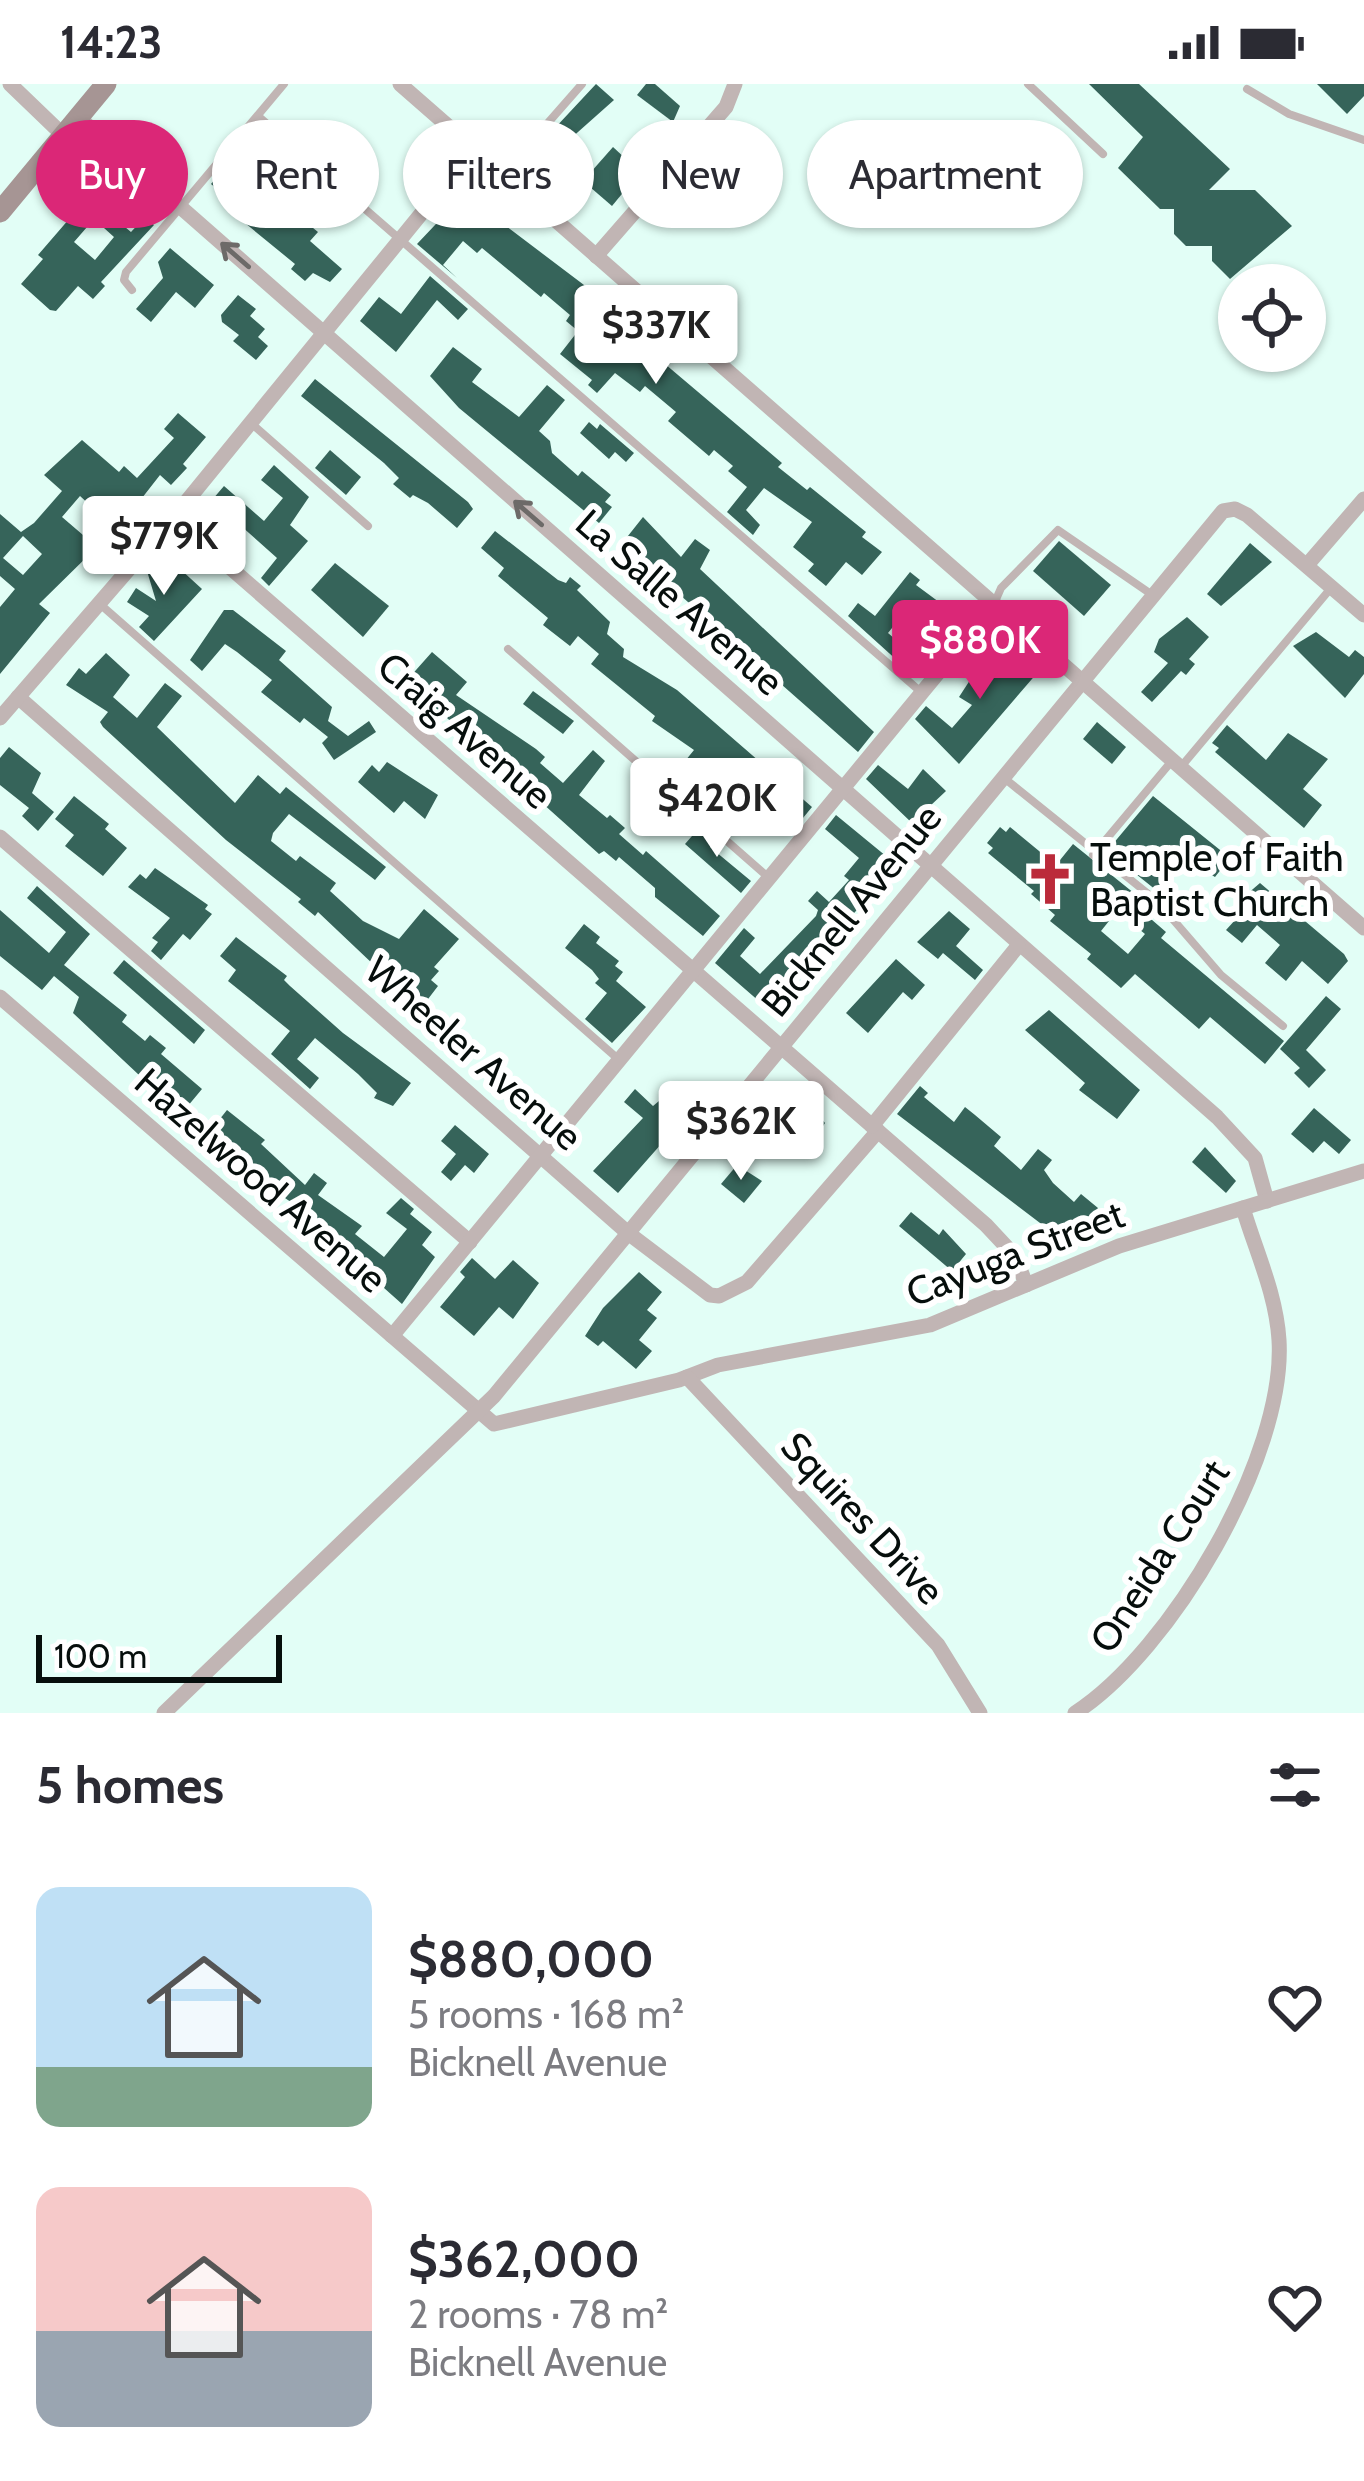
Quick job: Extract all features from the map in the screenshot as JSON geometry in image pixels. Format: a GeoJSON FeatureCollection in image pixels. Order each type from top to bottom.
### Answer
{"type":"FeatureCollection","features":[{"type":"Feature","properties":{"kind":"street"},"geometry":{"type":"LineString","coordinates":[[10,84],[47,120]]}},
{"type":"Feature","properties":{"kind":"street"},"geometry":{"type":"LineString","coordinates":[[79,118],[106,84]]}},
{"type":"Feature","properties":{"kind":"street"},"geometry":{"type":"LineString","coordinates":[[400,84],[441,120]]}},
{"type":"Feature","properties":{"kind":"street"},"geometry":{"type":"LineString","coordinates":[[596,256],[727,107],[735,84]]}},
{"type":"Feature","properties":{"kind":"street"},"geometry":{"type":"LineString","coordinates":[[0,212],[36,168]]}},
{"type":"Feature","properties":{"kind":"street","name":"La Salle Avenue"},"geometry":{"type":"LineString","coordinates":[[188,214],[842,784],[1245,1147],[1255,1158],[1267,1201]]}},
{"type":"Feature","properties":{"kind":"street"},"geometry":{"type":"LineString","coordinates":[[0,718],[173,518],[406,228]]}},
{"type":"Feature","properties":{"kind":"street"},"geometry":{"type":"LineString","coordinates":[[564,228],[1364,928]]}},
{"type":"Feature","properties":{"kind":"street"},"geometry":{"type":"LineString","coordinates":[[1364,499],[1307,565],[1364,615]]}},
{"type":"Feature","properties":{"kind":"street","name":"Bicknell Avenue"},"geometry":{"type":"LineString","coordinates":[[164,1713],[480,1412],[1223,511],[1234,508],[1307,565]]}},
{"type":"Feature","properties":{"kind":"street","name":"Craig Avenue"},"geometry":{"type":"LineString","coordinates":[[173,518],[1008,1247],[1026,1285]]}},
{"type":"Feature","properties":{"kind":"street"},"geometry":{"type":"LineString","coordinates":[[392,1336],[994,605]]}},
{"type":"Feature","properties":{"kind":"street","name":"Wheeler Avenue"},"geometry":{"type":"LineString","coordinates":[[18,697],[628,1233],[710,1295],[747,1282],[1018,946]]}},
{"type":"Feature","properties":{"kind":"street"},"geometry":{"type":"LineString","coordinates":[[0,837],[470,1242]]}},
{"type":"Feature","properties":{"kind":"street","name":"Hazelwood Avenue"},"geometry":{"type":"LineString","coordinates":[[0,997],[480,1412]]}},
{"type":"Feature","properties":{"kind":"street","name":"Cayuga Street"},"geometry":{"type":"LineString","coordinates":[[480,1412],[494,1424],[513,1422],[718,1365],[930,1325],[1119,1246],[1364,1172]]}},
{"type":"Feature","properties":{"kind":"street","name":"Oneida Court"},"geometry":{"type":"LineString","coordinates":[[1075,1713],[1124,1674],[1159,1628],[1235,1514],[1263,1453],[1280,1344],[1275,1304],[1243,1208]]}},
{"type":"Feature","properties":{"kind":"street","name":"Squires Drive"},"geometry":{"type":"LineString","coordinates":[[687,1376],[938,1645],[980,1713]]}},
{"type":"Feature","properties":{"kind":"lane"},"geometry":{"type":"LineString","coordinates":[[188,196],[284,84]]}},
{"type":"Feature","properties":{"kind":"lane"},"geometry":{"type":"LineString","coordinates":[[551,120],[582,84]]}},
{"type":"Feature","properties":{"kind":"lane"},"geometry":{"type":"LineString","coordinates":[[1028,84],[1103,154]]}},
{"type":"Feature","properties":{"kind":"lane"},"geometry":{"type":"LineString","coordinates":[[1247,89],[1289,113],[1364,140]]}},
{"type":"Feature","properties":{"kind":"lane"},"geometry":{"type":"LineString","coordinates":[[258,116],[922,693]]}},
{"type":"Feature","properties":{"kind":"lane"},"geometry":{"type":"LineString","coordinates":[[132,290],[124,280],[127,272],[162,228]]}},
{"type":"Feature","properties":{"kind":"lane"},"geometry":{"type":"LineString","coordinates":[[250,423],[368,526]]}},
{"type":"Feature","properties":{"kind":"lane"},"geometry":{"type":"LineString","coordinates":[[994,605],[1001,588],[1058,530],[1153,596]]}},
{"type":"Feature","properties":{"kind":"lane"},"geometry":{"type":"LineString","coordinates":[[1094,855],[1332,586]]}},
{"type":"Feature","properties":{"kind":"lane"},"geometry":{"type":"LineString","coordinates":[[99,604],[620,1060]]}},
{"type":"Feature","properties":{"kind":"lane"},"geometry":{"type":"LineString","coordinates":[[508,649],[768,877]]}},
{"type":"Feature","properties":{"kind":"lane"},"geometry":{"type":"LineString","coordinates":[[1003,777],[1094,855],[1157,901],[1221,975],[1283,1026]]}},
{"type":"Feature","properties":{"kind":"building"},"geometry":{"type":"Polygon","coordinates":[[[596,84],[614,100],[592,120],[562,120],[596,84]]]}},
{"type":"Feature","properties":{"kind":"building"},"geometry":{"type":"Polygon","coordinates":[[[646,84],[655,84],[680,106],[674,120],[670,120],[637,95],[646,84]]]}},
{"type":"Feature","properties":{"kind":"building"},"geometry":{"type":"Polygon","coordinates":[[[1089,84],[1139,84],[1230,169],[1209,190],[1255,190],[1292,226],[1248,264],[1218,267],[1212,261],[1212,246],[1186,246],[1174,234],[1174,209],[1160,209],[1118,168],[1143,137],[1089,84]]]}},
{"type":"Feature","properties":{"kind":"building"},"geometry":{"type":"Polygon","coordinates":[[[1317,84],[1364,84],[1364,96],[1347,114],[1317,84]]]}},
{"type":"Feature","properties":{"kind":"building"},"geometry":{"type":"Polygon","coordinates":[[[613,147],[618,152],[618,199],[612,206],[594,190],[594,169],[613,147]]]}},
{"type":"Feature","properties":{"kind":"building"},"geometry":{"type":"Polygon","coordinates":[[[61,228],[86,228],[74,242],[95,260],[114,237],[104,228],[131,232],[151,228],[101,282],[105,286],[93,299],[78,286],[56,311],[21,284],[43,259],[38,255],[61,228]]]}},
{"type":"Feature","properties":{"kind":"building"},"geometry":{"type":"Polygon","coordinates":[[[251,228],[313,228],[318,232],[310,241],[342,269],[330,282],[313,273],[305,281],[291,269],[295,264],[251,228]]]}},
{"type":"Feature","properties":{"kind":"building"},"geometry":{"type":"Polygon","coordinates":[[[432,228],[509,228],[584,285],[601,309],[588,324],[614,346],[626,331],[782,463],[778,467],[866,532],[862,537],[882,552],[862,575],[846,562],[826,586],[808,571],[814,564],[793,547],[812,522],[764,488],[746,510],[760,525],[753,535],[727,512],[747,487],[728,471],[733,466],[714,450],[709,456],[668,421],[676,412],[645,386],[640,392],[615,373],[597,393],[588,385],[592,380],[560,354],[578,331],[566,321],[570,315],[544,293],[541,297],[482,248],[477,253],[463,241],[443,265],[457,278],[417,244],[432,228]]]}},
{"type":"Feature","properties":{"kind":"building"},"geometry":{"type":"Polygon","coordinates":[[[170,248],[214,285],[195,308],[176,292],[151,322],[136,309],[163,278],[158,262],[170,248]]]}},
{"type":"Feature","properties":{"kind":"building"},"geometry":{"type":"Polygon","coordinates":[[[430,276],[468,309],[458,320],[437,300],[396,352],[360,321],[379,297],[401,314],[430,276]]]}},
{"type":"Feature","properties":{"kind":"building"},"geometry":{"type":"Polygon","coordinates":[[[238,295],[256,309],[250,316],[265,329],[258,337],[268,346],[256,360],[233,341],[239,335],[222,322],[221,315],[238,295]]]}},
{"type":"Feature","properties":{"kind":"building"},"geometry":{"type":"Polygon","coordinates":[[[453,347],[482,369],[472,382],[519,417],[547,385],[565,400],[539,431],[550,441],[552,453],[578,476],[582,471],[611,495],[605,502],[612,507],[599,523],[459,408],[430,376],[453,347]]]}},
{"type":"Feature","properties":{"kind":"building"},"geometry":{"type":"Polygon","coordinates":[[[315,379],[468,502],[473,509],[457,528],[428,503],[413,495],[410,498],[393,484],[399,478],[384,463],[301,396],[315,379]]]}},
{"type":"Feature","properties":{"kind":"building"},"geometry":{"type":"Polygon","coordinates":[[[178,413],[206,437],[171,485],[160,475],[117,530],[80,496],[62,517],[97,547],[39,604],[50,613],[0,674],[0,607],[15,589],[0,576],[0,514],[21,532],[34,523],[62,491],[44,475],[82,440],[119,472],[124,466],[137,478],[174,438],[164,429],[178,413]],[[23,536],[3,558],[23,575],[42,554],[23,536]]]}},
{"type":"Feature","properties":{"kind":"building"},"geometry":{"type":"Polygon","coordinates":[[[589,422],[597,429],[600,424],[634,453],[626,462],[615,452],[609,459],[580,433],[589,422]]]}},
{"type":"Feature","properties":{"kind":"building"},"geometry":{"type":"Polygon","coordinates":[[[330,450],[361,477],[346,495],[315,468],[330,450]]]}},
{"type":"Feature","properties":{"kind":"building"},"geometry":{"type":"Polygon","coordinates":[[[274,465],[309,497],[290,525],[308,541],[269,586],[261,578],[277,558],[212,500],[224,486],[264,521],[283,498],[261,480],[274,465]]]}},
{"type":"Feature","properties":{"kind":"building"},"geometry":{"type":"Polygon","coordinates":[[[643,517],[681,557],[695,539],[710,550],[700,569],[874,732],[858,752],[663,580],[667,574],[620,546],[643,517]]]}},
{"type":"Feature","properties":{"kind":"building"},"geometry":{"type":"Polygon","coordinates":[[[495,531],[558,580],[566,583],[570,577],[581,586],[577,590],[610,622],[607,634],[624,649],[623,657],[677,690],[812,807],[789,835],[773,823],[779,816],[756,796],[747,808],[748,796],[710,765],[692,787],[733,821],[726,829],[683,792],[676,784],[686,771],[681,766],[694,750],[652,721],[655,716],[591,664],[599,654],[578,636],[570,646],[543,625],[548,618],[498,576],[504,568],[481,548],[495,531]]]}},
{"type":"Feature","properties":{"kind":"building"},"geometry":{"type":"Polygon","coordinates":[[[1059,541],[1111,585],[1084,616],[1033,571],[1059,541]]]}},
{"type":"Feature","properties":{"kind":"building"},"geometry":{"type":"Polygon","coordinates":[[[1250,543],[1272,562],[1221,606],[1207,594],[1250,543]]]}},
{"type":"Feature","properties":{"kind":"building"},"geometry":{"type":"Polygon","coordinates":[[[167,557],[202,589],[154,641],[139,627],[149,616],[127,602],[136,588],[156,601],[147,571],[157,571],[167,557]]]}},
{"type":"Feature","properties":{"kind":"building"},"geometry":{"type":"Polygon","coordinates":[[[335,563],[389,606],[363,637],[311,590],[335,563]]]}},
{"type":"Feature","properties":{"kind":"building"},"geometry":{"type":"Polygon","coordinates":[[[910,572],[920,580],[916,585],[943,605],[923,629],[904,613],[888,633],[910,652],[900,663],[848,616],[858,603],[875,616],[910,572]]]}},
{"type":"Feature","properties":{"kind":"building"},"geometry":{"type":"Polygon","coordinates":[[[224,610],[233,610],[286,651],[279,660],[332,707],[328,721],[348,736],[369,721],[376,732],[334,760],[322,743],[328,737],[304,718],[300,723],[261,692],[272,680],[237,652],[225,644],[202,671],[190,660],[224,610]]]}},
{"type":"Feature","properties":{"kind":"building"},"geometry":{"type":"Polygon","coordinates":[[[1187,617],[1209,637],[1189,659],[1195,664],[1186,675],[1181,671],[1152,702],[1141,692],[1168,663],[1154,652],[1159,639],[1187,617]]]}},
{"type":"Feature","properties":{"kind":"building"},"geometry":{"type":"Polygon","coordinates":[[[1316,632],[1349,657],[1355,650],[1364,657],[1364,674],[1345,698],[1293,646],[1316,632]]]}},
{"type":"Feature","properties":{"kind":"building"},"geometry":{"type":"Polygon","coordinates":[[[1006,646],[1038,672],[959,764],[915,719],[926,706],[952,728],[972,705],[959,697],[972,677],[959,666],[968,655],[985,670],[1006,646]]]}},
{"type":"Feature","properties":{"kind":"building"},"geometry":{"type":"Polygon","coordinates":[[[432,652],[467,682],[456,695],[536,749],[545,757],[540,763],[563,783],[593,750],[605,761],[579,795],[607,818],[610,815],[625,828],[619,834],[643,855],[646,851],[720,916],[703,936],[655,897],[655,888],[619,857],[616,861],[604,851],[599,854],[428,701],[408,679],[432,652]]]}},
{"type":"Feature","properties":{"kind":"building"},"geometry":{"type":"Polygon","coordinates":[[[106,653],[130,675],[113,697],[137,718],[165,683],[182,696],[157,727],[235,803],[258,775],[280,794],[286,787],[386,867],[375,880],[289,814],[273,833],[271,841],[296,861],[300,856],[336,883],[330,891],[363,921],[399,939],[424,909],[459,939],[434,967],[439,971],[431,980],[438,986],[425,1003],[394,984],[318,912],[315,916],[298,902],[301,899],[226,840],[103,727],[100,722],[108,712],[66,685],[79,668],[86,674],[106,653]]]}},
{"type":"Feature","properties":{"kind":"building"},"geometry":{"type":"Polygon","coordinates":[[[533,691],[574,721],[563,734],[523,704],[533,691]]]}},
{"type":"Feature","properties":{"kind":"building"},"geometry":{"type":"Polygon","coordinates":[[[1097,722],[1126,747],[1112,764],[1083,739],[1097,722]]]}},
{"type":"Feature","properties":{"kind":"building"},"geometry":{"type":"Polygon","coordinates":[[[1227,725],[1266,760],[1288,733],[1328,759],[1303,789],[1322,805],[1304,828],[1215,752],[1219,748],[1212,743],[1227,725]]]}},
{"type":"Feature","properties":{"kind":"building"},"geometry":{"type":"Polygon","coordinates":[[[9,747],[41,773],[32,793],[54,812],[38,831],[22,816],[29,808],[0,785],[0,758],[9,747]]]}},
{"type":"Feature","properties":{"kind":"building"},"geometry":{"type":"Polygon","coordinates":[[[387,762],[438,795],[425,819],[404,801],[394,813],[358,782],[372,765],[379,772],[387,762]]]}},
{"type":"Feature","properties":{"kind":"building"},"geometry":{"type":"Polygon","coordinates":[[[878,765],[908,789],[923,769],[946,791],[912,823],[866,779],[878,765]]]}},
{"type":"Feature","properties":{"kind":"building"},"geometry":{"type":"Polygon","coordinates":[[[74,796],[109,824],[105,829],[127,848],[103,876],[65,846],[74,835],[55,819],[74,796]]]}},
{"type":"Feature","properties":{"kind":"building"},"geometry":{"type":"Polygon","coordinates":[[[1153,796],[1230,858],[1215,877],[1171,849],[1155,869],[1176,886],[1166,898],[1107,851],[1153,796]]]}},
{"type":"Feature","properties":{"kind":"building"},"geometry":{"type":"Polygon","coordinates":[[[836,815],[892,861],[862,897],[866,900],[767,1008],[715,963],[744,928],[755,938],[740,956],[760,974],[816,916],[818,910],[808,901],[817,891],[829,902],[849,880],[844,876],[859,858],[825,829],[836,815]]]}},
{"type":"Feature","properties":{"kind":"building"},"geometry":{"type":"Polygon","coordinates":[[[1000,827],[1006,832],[1010,827],[1056,865],[1073,844],[1150,906],[1144,913],[1166,932],[1161,938],[1284,1041],[1265,1064],[1210,1017],[1199,1029],[1135,974],[1121,988],[1087,959],[1091,954],[1050,921],[1055,915],[988,853],[993,848],[987,843],[1000,827]],[[1117,911],[1101,931],[1128,954],[1145,934],[1117,911]]]}},
{"type":"Feature","properties":{"kind":"building"},"geometry":{"type":"Polygon","coordinates":[[[699,828],[715,841],[710,847],[751,881],[741,893],[685,844],[699,828]]]}},
{"type":"Feature","properties":{"kind":"building"},"geometry":{"type":"Polygon","coordinates":[[[155,868],[208,905],[205,909],[212,914],[190,940],[183,934],[161,960],[151,951],[158,942],[152,938],[170,918],[128,887],[140,874],[146,879],[155,868]]]}},
{"type":"Feature","properties":{"kind":"building"},"geometry":{"type":"Polygon","coordinates":[[[1260,883],[1344,954],[1348,961],[1328,984],[1302,961],[1286,981],[1265,963],[1280,945],[1257,925],[1242,943],[1226,930],[1247,907],[1239,901],[1260,883]]]}},
{"type":"Feature","properties":{"kind":"building"},"geometry":{"type":"Polygon","coordinates":[[[37,886],[90,934],[64,965],[127,1015],[122,1022],[145,1041],[150,1035],[166,1048],[161,1054],[202,1089],[187,1107],[139,1075],[73,1013],[79,997],[54,976],[42,990],[0,956],[0,910],[49,953],[66,932],[27,898],[37,886]]]}},
{"type":"Feature","properties":{"kind":"building"},"geometry":{"type":"Polygon","coordinates":[[[949,911],[970,929],[956,946],[983,970],[975,980],[943,953],[938,959],[917,942],[949,911]]]}},
{"type":"Feature","properties":{"kind":"building"},"geometry":{"type":"Polygon","coordinates":[[[584,924],[600,937],[596,943],[619,961],[615,966],[623,972],[616,981],[646,1007],[612,1043],[585,1019],[607,993],[595,983],[599,979],[592,970],[565,948],[584,924]]]}},
{"type":"Feature","properties":{"kind":"building"},"geometry":{"type":"Polygon","coordinates":[[[236,937],[287,976],[284,980],[343,1033],[411,1083],[393,1106],[374,1098],[377,1093],[315,1038],[297,1059],[319,1078],[310,1089],[271,1054],[290,1031],[228,981],[236,970],[220,956],[236,937]]]}},
{"type":"Feature","properties":{"kind":"building"},"geometry":{"type":"Polygon","coordinates":[[[896,959],[925,985],[912,1000],[903,992],[868,1033],[846,1013],[896,959]]]}},
{"type":"Feature","properties":{"kind":"building"},"geometry":{"type":"Polygon","coordinates":[[[124,960],[205,1030],[194,1044],[113,973],[124,960]]]}},
{"type":"Feature","properties":{"kind":"building"},"geometry":{"type":"Polygon","coordinates":[[[1326,996],[1341,1009],[1306,1050],[1326,1070],[1309,1088],[1294,1073],[1300,1068],[1280,1049],[1326,996]]]}},
{"type":"Feature","properties":{"kind":"building"},"geometry":{"type":"Polygon","coordinates":[[[1049,1010],[1140,1090],[1117,1119],[1079,1090],[1085,1083],[1025,1030],[1049,1010]]]}},
{"type":"Feature","properties":{"kind":"building"},"geometry":{"type":"Polygon","coordinates":[[[677,1086],[694,1101],[692,1109],[618,1193],[593,1171],[643,1118],[624,1102],[635,1089],[653,1106],[677,1086]]]}},
{"type":"Feature","properties":{"kind":"building"},"geometry":{"type":"Polygon","coordinates":[[[920,1086],[928,1093],[924,1097],[954,1122],[965,1107],[975,1115],[1001,1137],[994,1146],[1021,1170],[1038,1149],[1052,1160],[1044,1170],[1053,1183],[1074,1202],[1081,1194],[1098,1208],[1069,1245],[897,1114],[920,1086]]]}},
{"type":"Feature","properties":{"kind":"building"},"geometry":{"type":"Polygon","coordinates":[[[799,1092],[825,1123],[804,1156],[785,1140],[769,1159],[749,1142],[762,1127],[767,1131],[799,1092]]]}},
{"type":"Feature","properties":{"kind":"building"},"geometry":{"type":"Polygon","coordinates":[[[1314,1108],[1351,1140],[1339,1154],[1324,1141],[1313,1153],[1291,1134],[1314,1108]]]}},
{"type":"Feature","properties":{"kind":"building"},"geometry":{"type":"Polygon","coordinates":[[[227,1110],[265,1140],[261,1144],[305,1185],[314,1173],[327,1183],[318,1195],[362,1226],[355,1234],[384,1257],[407,1229],[386,1213],[401,1198],[414,1209],[410,1214],[432,1232],[422,1245],[435,1257],[402,1304],[310,1222],[313,1217],[282,1196],[275,1204],[255,1180],[203,1140],[227,1110]]]}},
{"type":"Feature","properties":{"kind":"building"},"geometry":{"type":"Polygon","coordinates":[[[455,1125],[489,1154],[474,1173],[465,1165],[451,1181],[441,1172],[456,1154],[441,1141],[455,1125]]]}},
{"type":"Feature","properties":{"kind":"building"},"geometry":{"type":"Polygon","coordinates":[[[1205,1147],[1236,1181],[1226,1193],[1192,1162],[1205,1147]]]}},
{"type":"Feature","properties":{"kind":"building"},"geometry":{"type":"Polygon","coordinates":[[[737,1165],[762,1181],[744,1203],[721,1184],[737,1165]]]}},
{"type":"Feature","properties":{"kind":"building"},"geometry":{"type":"Polygon","coordinates":[[[911,1212],[939,1235],[943,1229],[966,1254],[952,1271],[899,1226],[911,1212]]]}},
{"type":"Feature","properties":{"kind":"building"},"geometry":{"type":"Polygon","coordinates":[[[472,1258],[495,1279],[513,1260],[539,1283],[513,1319],[499,1307],[474,1336],[440,1307],[465,1277],[460,1272],[472,1258]]]}},
{"type":"Feature","properties":{"kind":"building"},"geometry":{"type":"Polygon","coordinates":[[[639,1272],[662,1292],[647,1310],[657,1318],[639,1340],[652,1351],[636,1369],[603,1341],[598,1346],[585,1336],[603,1308],[639,1272]]]}},
{"type":"Feature","properties":{"kind":"place","name":"Temple of Faith Baptist Church"},"geometry":{"type":"Point","coordinates":[1050,879]}}]}
